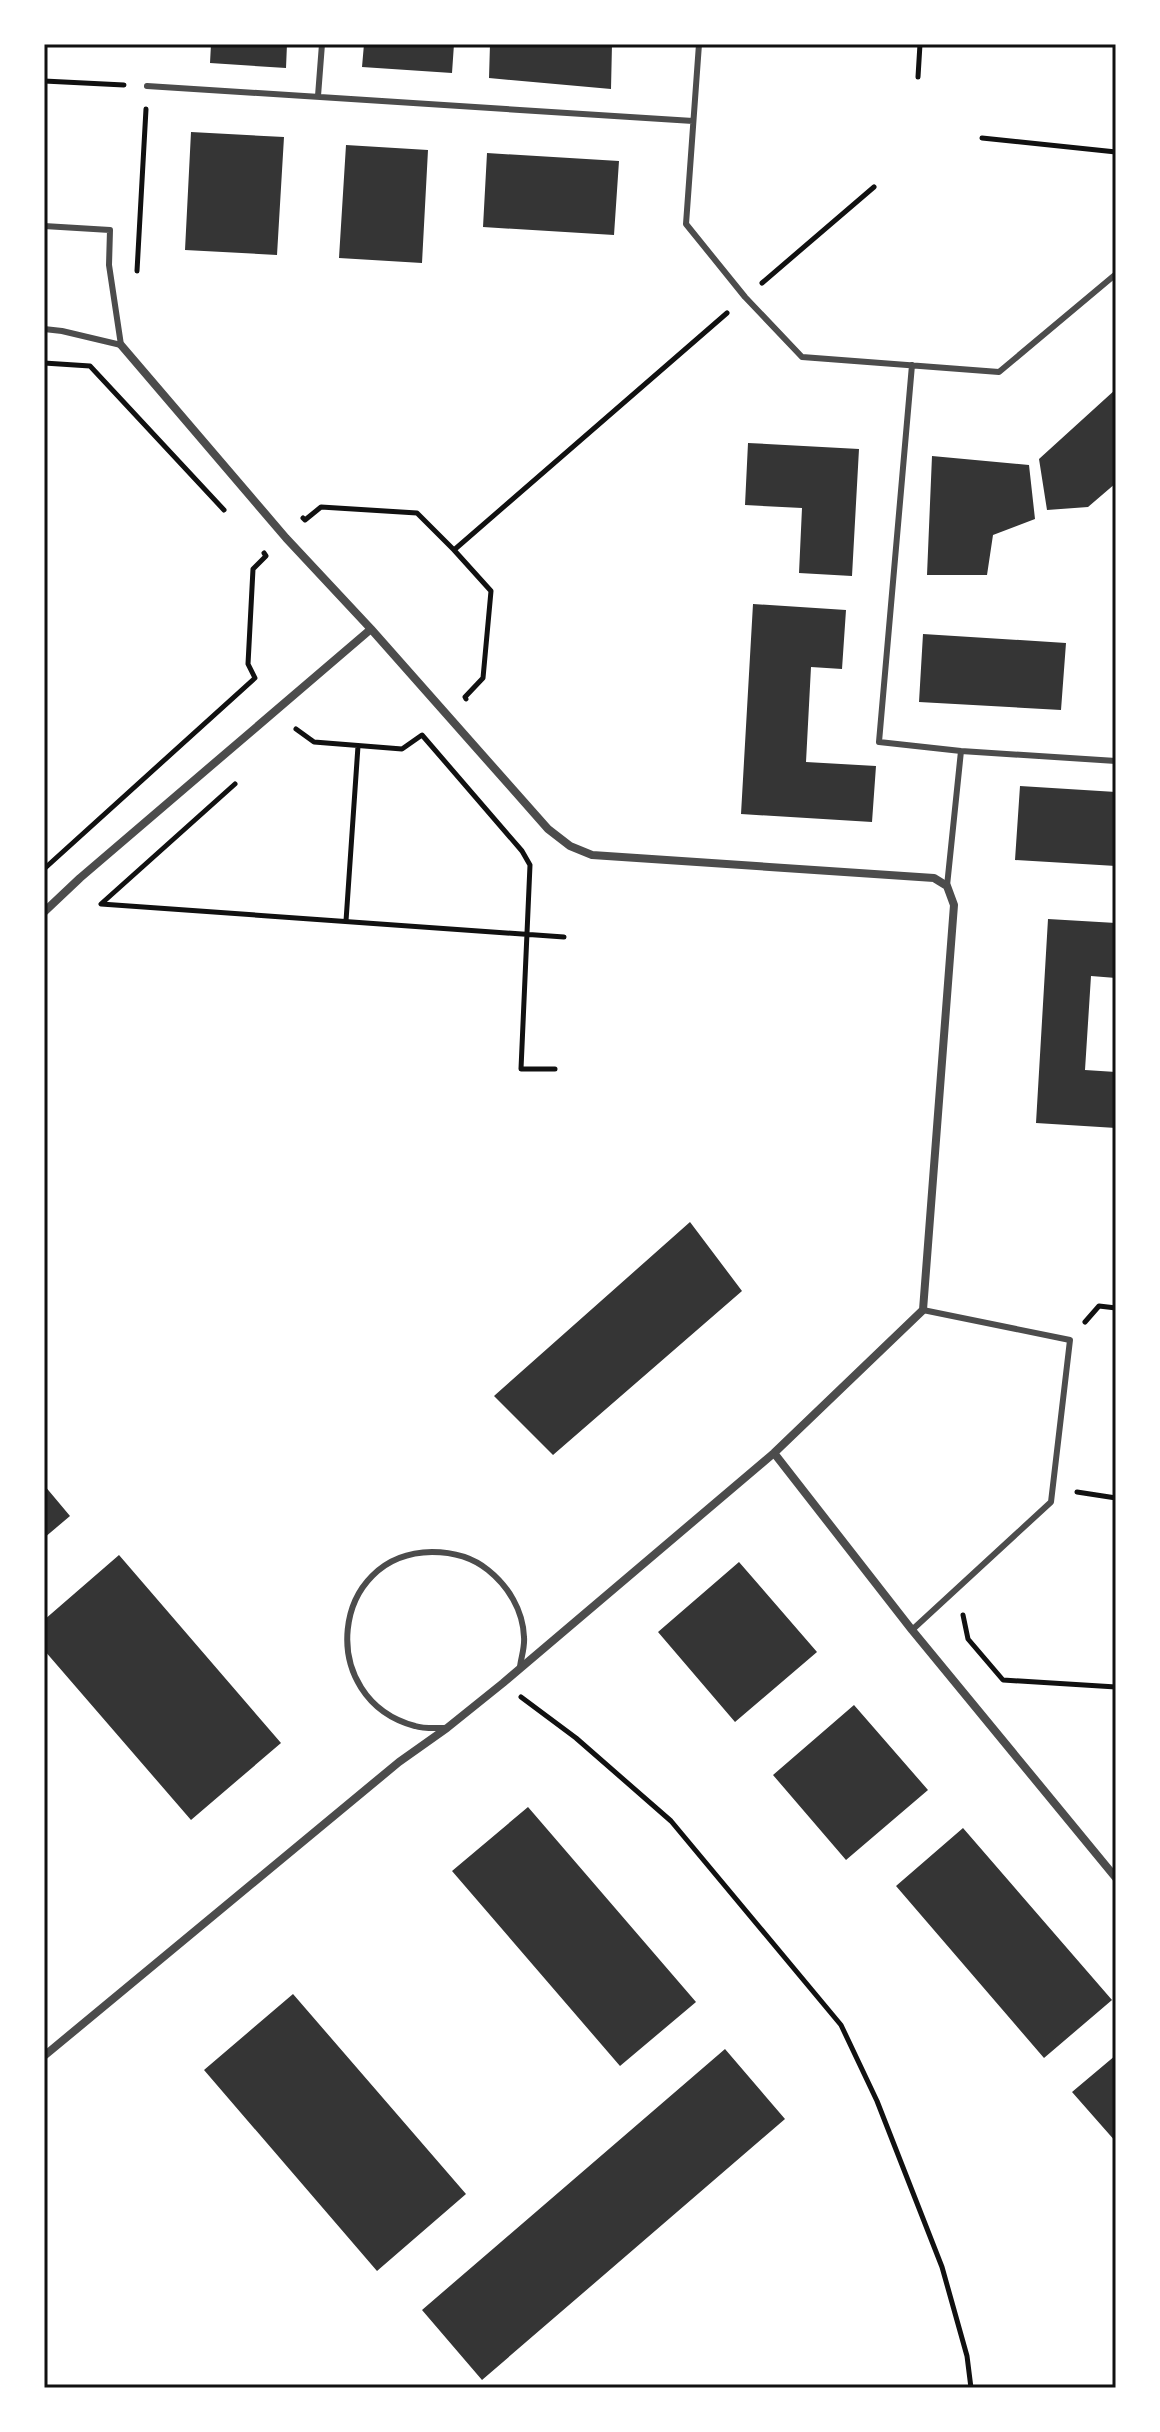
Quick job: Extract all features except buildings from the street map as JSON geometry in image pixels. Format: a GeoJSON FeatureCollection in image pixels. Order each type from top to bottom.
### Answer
{"type":"FeatureCollection","features":[{"type":"Feature","properties":{"kind":"street"},"geometry":{"type":"LineString","coordinates":[[44,2056],[399,1762],[503,1683],[774,1453],[923,1310],[954,905],[947,886],[934,878],[592,855],[570,846],[548,829],[286,538],[121,345]]}},
{"type":"Feature","properties":{"kind":"street"},"geometry":{"type":"LineString","coordinates":[[44,912],[371,629]]}},
{"type":"Feature","properties":{"kind":"street"},"geometry":{"type":"LineString","coordinates":[[774,1453],[912,1630],[1116,1878]]}},
{"type":"Feature","properties":{"kind":"lane"},"geometry":{"type":"LineString","coordinates":[[318,96],[322,44]]}},
{"type":"Feature","properties":{"kind":"lane"},"geometry":{"type":"LineString","coordinates":[[699,44],[686,224],[745,297],[802,357],[999,372],[1116,274]]}},
{"type":"Feature","properties":{"kind":"lane"},"geometry":{"type":"LineString","coordinates":[[147,86],[693,121]]}},
{"type":"Feature","properties":{"kind":"lane"},"geometry":{"type":"LineString","coordinates":[[44,226],[110,230],[109,265],[121,345],[44,329]]}},
{"type":"Feature","properties":{"kind":"lane"},"geometry":{"type":"LineString","coordinates":[[912,365],[879,742],[961,751],[1116,761]]}},
{"type":"Feature","properties":{"kind":"lane"},"geometry":{"type":"LineString","coordinates":[[947,886],[961,751]]}},
{"type":"Feature","properties":{"kind":"lane"},"geometry":{"type":"LineString","coordinates":[[912,1630],[1051,1502],[1070,1340],[923,1310]]}},
{"type":"Feature","properties":{"kind":"lane"},"geometry":{"type":"LineString","coordinates":[[447,1728],[417,1727],[388,1716],[365,1696],[351,1669],[345,1638],[351,1609],[366,1582],[390,1563],[419,1552],[449,1552],[478,1562],[502,1581],[518,1607],[524,1637],[520,1667]]}},
{"type":"Feature","properties":{"kind":"path"},"geometry":{"type":"LineString","coordinates":[[918,77],[920,44]]}},
{"type":"Feature","properties":{"kind":"path"},"geometry":{"type":"LineString","coordinates":[[44,81],[147,86],[137,278]]}},
{"type":"Feature","properties":{"kind":"path"},"geometry":{"type":"LineString","coordinates":[[982,138],[1116,152]]}},
{"type":"Feature","properties":{"kind":"path"},"geometry":{"type":"LineString","coordinates":[[454,550],[874,187]]}},
{"type":"Feature","properties":{"kind":"path"},"geometry":{"type":"LineString","coordinates":[[44,363],[90,366],[225,511]]}},
{"type":"Feature","properties":{"kind":"path"},"geometry":{"type":"LineString","coordinates":[[295,508],[305,520],[321,507],[417,513],[491,591],[483,678],[465,697],[475,709]]}},
{"type":"Feature","properties":{"kind":"path"},"geometry":{"type":"LineString","coordinates":[[44,869],[255,678],[248,664],[253,569],[266,556],[256,545]]}},
{"type":"Feature","properties":{"kind":"path"},"geometry":{"type":"LineString","coordinates":[[285,739],[296,728],[314,742],[402,749],[422,735],[522,851],[530,865],[521,1069],[555,1069]]}},
{"type":"Feature","properties":{"kind":"path"},"geometry":{"type":"LineString","coordinates":[[346,921],[358,746]]}},
{"type":"Feature","properties":{"kind":"path"},"geometry":{"type":"LineString","coordinates":[[239,780],[101,904],[564,937]]}},
{"type":"Feature","properties":{"kind":"path"},"geometry":{"type":"LineString","coordinates":[[1070,1340],[1099,1306],[1116,1308]]}},
{"type":"Feature","properties":{"kind":"path"},"geometry":{"type":"LineString","coordinates":[[1052,1489],[1116,1498]]}},
{"type":"Feature","properties":{"kind":"path"},"geometry":{"type":"LineString","coordinates":[[949,1596],[962,1611],[968,1639],[1003,1680],[1116,1687]]}},
{"type":"Feature","properties":{"kind":"path"},"geometry":{"type":"LineString","coordinates":[[503,1683],[576,1738],[671,1821],[841,2025],[877,2101],[942,2267],[967,2356],[971,2388]]}}]}
